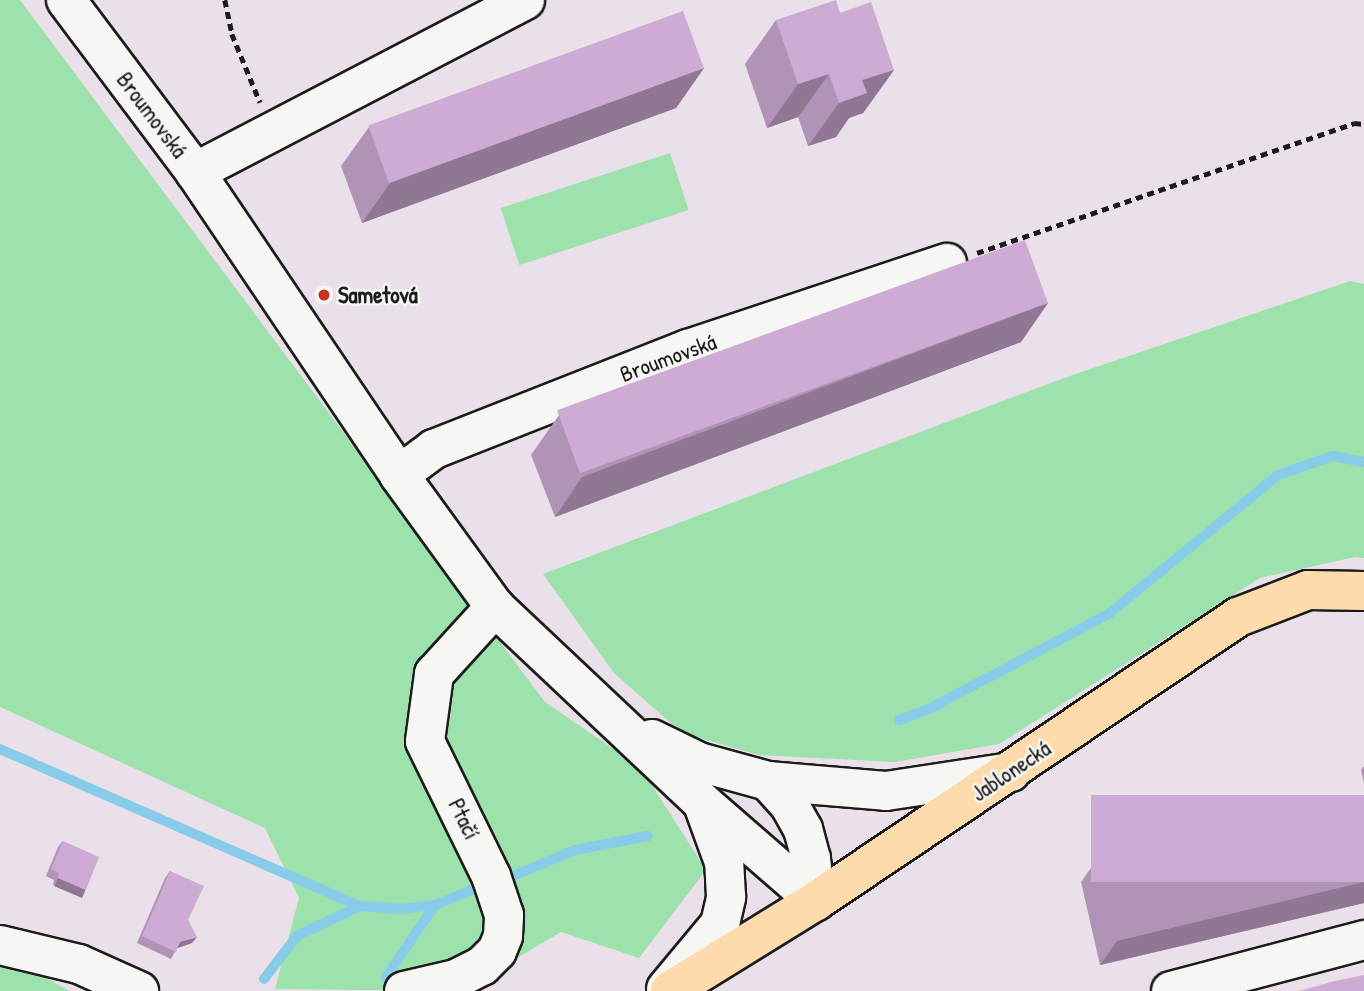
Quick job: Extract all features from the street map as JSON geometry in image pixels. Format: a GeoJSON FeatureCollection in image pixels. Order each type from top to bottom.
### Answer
{"type":"FeatureCollection","features":[{"type":"Feature","properties":{"kind":"main road","name":"Jablonecká"},"geometry":{"type":"LineString","coordinates":[[670,991],[816,901],[1238,617],[1308,590],[1364,591]]}},
{"type":"Feature","properties":{"kind":"street","name":"Broumovská"},"geometry":{"type":"LineString","coordinates":[[66,0],[195,172],[399,475],[495,607],[702,802],[816,901]]}},
{"type":"Feature","properties":{"kind":"street"},"geometry":{"type":"LineString","coordinates":[[195,172],[525,0]]}},
{"type":"Feature","properties":{"kind":"street","name":"Broumovská"},"geometry":{"type":"LineString","coordinates":[[399,475],[434,449],[688,349],[947,263]]}},
{"type":"Feature","properties":{"kind":"street","name":"Ptačí"},"geometry":{"type":"LineString","coordinates":[[404,991],[456,979],[482,966],[497,951],[503,936],[504,915],[492,876],[425,741],[434,674],[495,607]]}},
{"type":"Feature","properties":{"kind":"street","name":"Broumovská"},"geometry":{"type":"LineString","coordinates":[[618,722],[699,762],[768,781],[886,791],[1011,772]]}},
{"type":"Feature","properties":{"kind":"street"},"geometry":{"type":"LineString","coordinates":[[768,781],[789,804],[803,829],[811,859],[816,901]]}},
{"type":"Feature","properties":{"kind":"street","name":"Broumovská"},"geometry":{"type":"LineString","coordinates":[[664,991],[720,924],[726,897],[724,862],[702,802]]}},
{"type":"Feature","properties":{"kind":"street"},"geometry":{"type":"LineString","coordinates":[[1171,991],[1364,940]]}},
{"type":"Feature","properties":{"kind":"street"},"geometry":{"type":"LineString","coordinates":[[0,945],[79,964],[139,991]]}},
{"type":"Feature","properties":{"kind":"path"},"geometry":{"type":"LineString","coordinates":[[225,0],[232,34],[263,111]]}},
{"type":"Feature","properties":{"kind":"path"},"geometry":{"type":"LineString","coordinates":[[947,263],[1354,123],[1364,124]]}},
{"type":"Feature","properties":{"kind":"green space"},"geometry":{"type":"Polygon","coordinates":[[[0,0],[20,0],[545,702],[641,768],[706,870],[639,958],[561,932],[461,991],[275,989],[299,898],[265,828],[0,707],[0,0]]]}},
{"type":"Feature","properties":{"kind":"green space"},"geometry":{"type":"Polygon","coordinates":[[[670,153],[689,210],[519,265],[501,208],[670,153]]]}},
{"type":"Feature","properties":{"kind":"green space"},"geometry":{"type":"Polygon","coordinates":[[[1350,281],[1364,284],[1364,558],[1355,557],[1260,578],[999,744],[895,762],[759,755],[682,733],[614,673],[543,574],[1064,378],[1350,281]]]}},
{"type":"Feature","properties":{"kind":"green space"},"geometry":{"type":"Polygon","coordinates":[[[0,951],[69,991],[0,991],[0,951]]]}},
{"type":"Feature","properties":{"kind":"building"},"geometry":{"type":"Polygon","coordinates":[[[836,0],[840,13],[871,2],[894,70],[862,80],[867,93],[839,103],[829,74],[798,84],[776,20],[836,0]]]}},
{"type":"Feature","properties":{"kind":"building"},"geometry":{"type":"Polygon","coordinates":[[[683,11],[704,68],[389,183],[368,126],[683,11]]]}},
{"type":"Feature","properties":{"kind":"building"},"geometry":{"type":"Polygon","coordinates":[[[1025,240],[1048,303],[580,473],[557,410],[1025,240]]]}},
{"type":"Feature","properties":{"kind":"building"},"geometry":{"type":"Polygon","coordinates":[[[1091,795],[1364,795],[1364,882],[1091,882],[1091,795]]]}},
{"type":"Feature","properties":{"kind":"building"},"geometry":{"type":"Polygon","coordinates":[[[63,841],[99,857],[86,890],[58,878],[59,873],[51,869],[63,841]]]}},
{"type":"Feature","properties":{"kind":"building"},"geometry":{"type":"Polygon","coordinates":[[[170,871],[204,886],[188,920],[197,937],[180,942],[176,952],[142,936],[170,871]]]}},
{"type":"Feature","properties":{"kind":"building"},"geometry":{"type":"Polygon","coordinates":[[[1364,975],[1364,991],[1299,991],[1335,981],[1364,975]]]}},
{"type":"Feature","properties":{"kind":"waterway"},"geometry":{"type":"LineString","coordinates":[[899,720],[929,709],[1110,613],[1278,475],[1333,456],[1364,462]]}},
{"type":"Feature","properties":{"kind":"waterway"},"geometry":{"type":"LineString","coordinates":[[0,749],[360,906]]}},
{"type":"Feature","properties":{"kind":"waterway"},"geometry":{"type":"LineString","coordinates":[[515,875],[575,850],[648,836]]}},
{"type":"Feature","properties":{"kind":"waterway"},"geometry":{"type":"LineString","coordinates":[[386,977],[435,905],[486,884]]}},
{"type":"Feature","properties":{"kind":"waterway"},"geometry":{"type":"LineString","coordinates":[[264,979],[297,936],[360,906],[401,909],[435,905]]}},
{"type":"Feature","properties":{"kind":"place","name":"Sametová"},"geometry":{"type":"Point","coordinates":[324,295]}}]}
